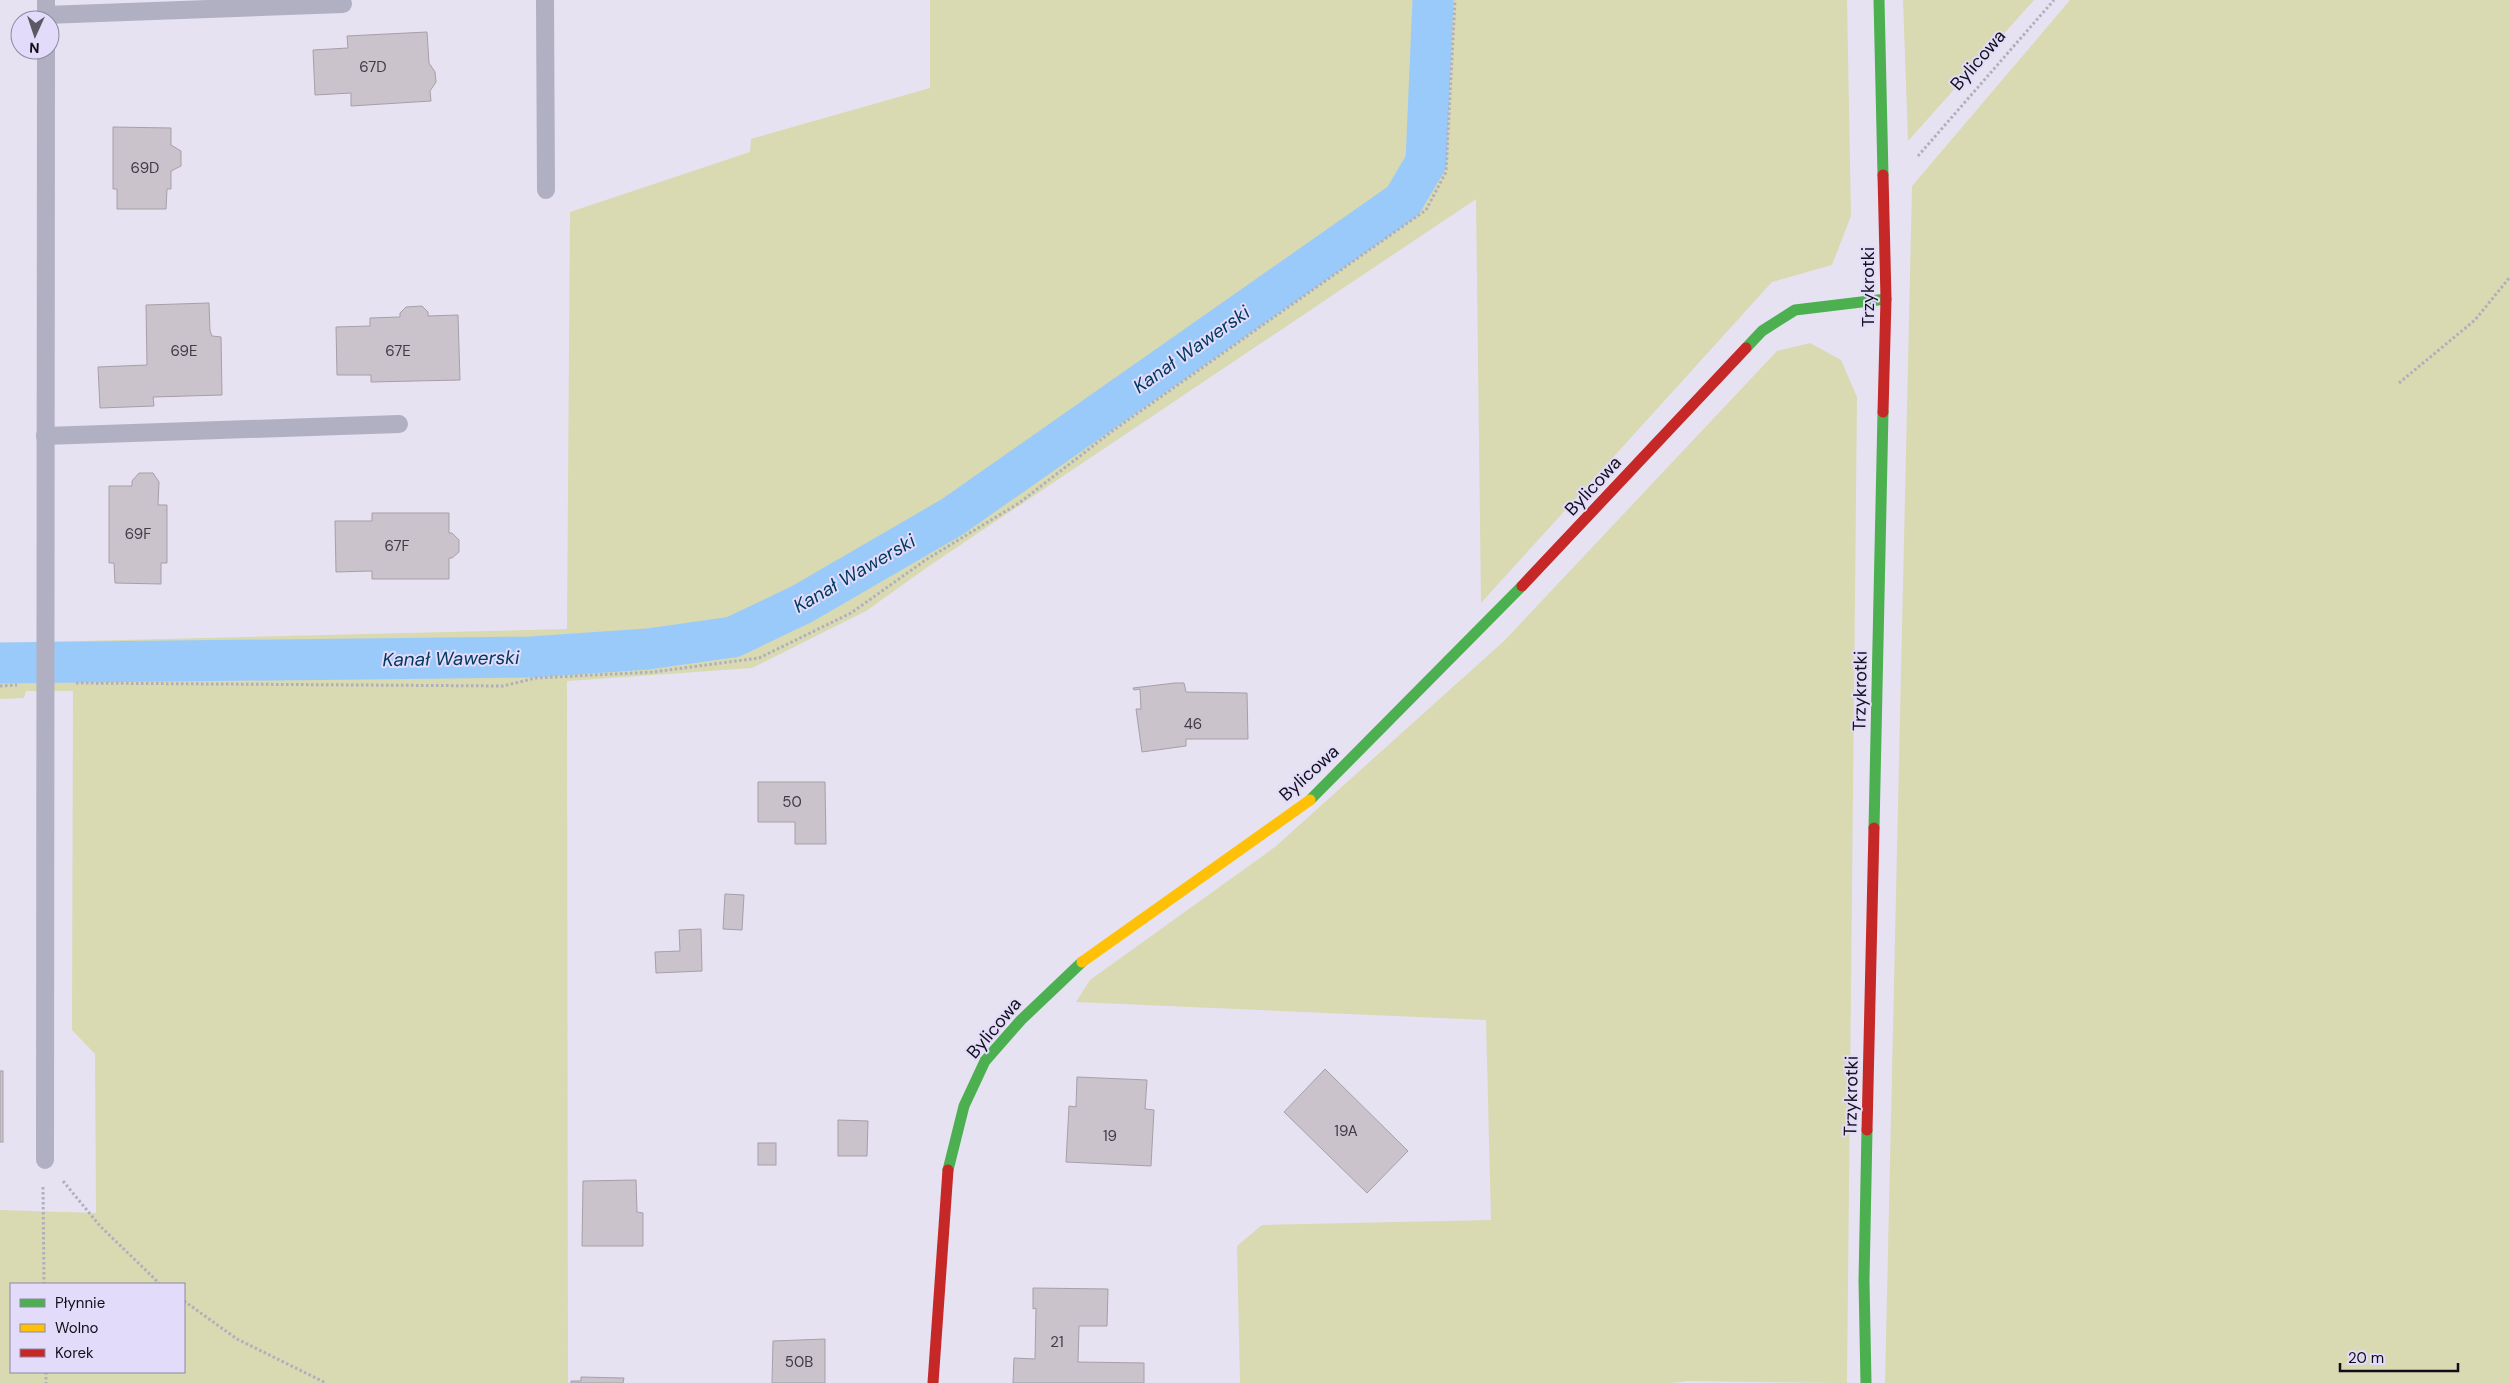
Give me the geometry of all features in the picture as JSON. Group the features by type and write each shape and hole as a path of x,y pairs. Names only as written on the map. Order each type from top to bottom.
{"street":[{"name":"Trzykrotki","path":"1866,1383 1864,1281 1886,299 1879,0"},
{"name":"Bylicowa","path":"933,1383 949,1162 964,1106 985,1061 991,1054 1021,1020 1084,960 1308,802 1500,610 1762,332 1795,310 1886,299"}],"lane":[{"path":"545,0 546,190"},
{"path":"60,12 343,4"},
{"path":"44,1160 46,60"},
{"path":"45,436 399,424"}],"path":[{"path":"0,686 44,683 502,686 536,678 652,672 759,658 851,613 927,559 1019,503 1111,432 1426,210 1446,172 1455,0"},
{"name":"Bylicowa","path":"1928,143 2054,0"},
{"path":"2399,383 2475,320 2510,276"},
{"path":"44,1160 42,1208 44,1283"},
{"path":"44,1160 100,1226 159,1283"},
{"path":"185,1302 237,1339 326,1383"}],"green space":[{"path":"930,0 1847,0 1851,216 1832,265 1772,282 1481,603 1476,199 929,566 866,611 752,668 567,681 568,1383 0,1383 0,1210 96,1213 95,1054 72,1030 73,691 26,691 24,698 0,699 0,643 567,629 570,212 750,152 751,139 930,88"},
{"path":"1903,0 2034,0 1908,141"},
{"path":"2070,0 2510,0 2510,1383 1885,1383 1912,186"},
{"path":"1810,343 1841,360 1857,397 1847,1383 1688,1381 1671,1383 1240,1383 1237,1246 1262,1225 1491,1220 1486,1020 1076,1002 1090,980 1275,847 1504,641 1777,351"}],"building":[{"path":"427,32 429,63 435,72 436,82 430,91 431,101 351,106 351,93 315,95 313,50 348,48 347,36"},
{"path":"113,127 171,128 171,145 181,151 181,166 171,171 171,189 167,189 166,209 117,209 117,189 113,189"},
{"path":"209,303 210,331 212,336 221,337 222,395 153,397 154,406 100,408 98,367 147,365 146,305"},
{"path":"422,306 428,312 428,316 458,315 460,380 371,382 371,375 337,375 336,327 370,326 370,318 400,317 400,313 406,307"},
{"path":"139,473 153,473 159,482 158,505 167,505 167,563 161,563 161,584 115,583 114,563 109,563 109,486 132,486 132,481"},
{"path":"372,513 449,513 449,533 452,533 459,540 459,552 452,558 449,558 449,579 372,579 372,571 336,572 335,521 372,521"},
{"path":"1184,683 1186,692 1247,693 1248,739 1186,739 1186,746 1142,752 1136,709 1141,709 1140,689 1134,690 1133,688"},
{"path":"758,782 825,782 826,844 795,844 795,822 758,822"},
{"path":"725,894 744,895 742,930 723,929"},
{"path":"701,929 702,971 656,973 655,952 680,951 679,930"},
{"path":"1325,1069 1408,1151 1367,1193 1284,1112"},
{"path":"0,1071 3,1071 3,1142 0,1142"},
{"path":"1077,1077 1147,1080 1145,1109 1154,1110 1151,1166 1066,1162 1069,1106 1076,1107"},
{"path":"838,1120 868,1121 867,1156 838,1156"},
{"path":"758,1143 776,1143 776,1165 758,1165"},
{"path":"636,1180 637,1212 643,1213 643,1246 582,1246 583,1181"},
{"path":"1033,1288 1108,1289 1107,1326 1079,1326 1078,1362 1144,1363 1144,1383 1013,1383 1014,1358 1035,1359 1036,1308 1033,1309"},
{"path":"825,1339 825,1383 772,1383 773,1341"},
{"path":"581,1377 624,1378 623,1383 571,1383 571,1381 581,1381"}],"waterway":[{"name":"Kanał Wawerski","path":"0,663 531,657 648,649 733,637 802,604 952,517 1403,201 1426,162 1433,0"}],"traffic: fast":[{"path":"1879,0 1883,175"},
{"path":"1746,348 1762,331 1795,310 1886,299"},
{"path":"1874,828 1883,412"},
{"path":"1310,800 1522,586"},
{"path":"948,1170 964,1106 985,1061 1021,1020 1082,962"},
{"path":"1866,1383 1864,1281 1867,1130"}],"traffic: slow":[{"path":"1082,962 1310,800"}],"traffic: jam":[{"path":"1883,175 1886,299 1883,412"},
{"path":"1522,586 1746,348"},
{"path":"1867,1130 1874,828"},
{"path":"933,1383 948,1170"}]}
